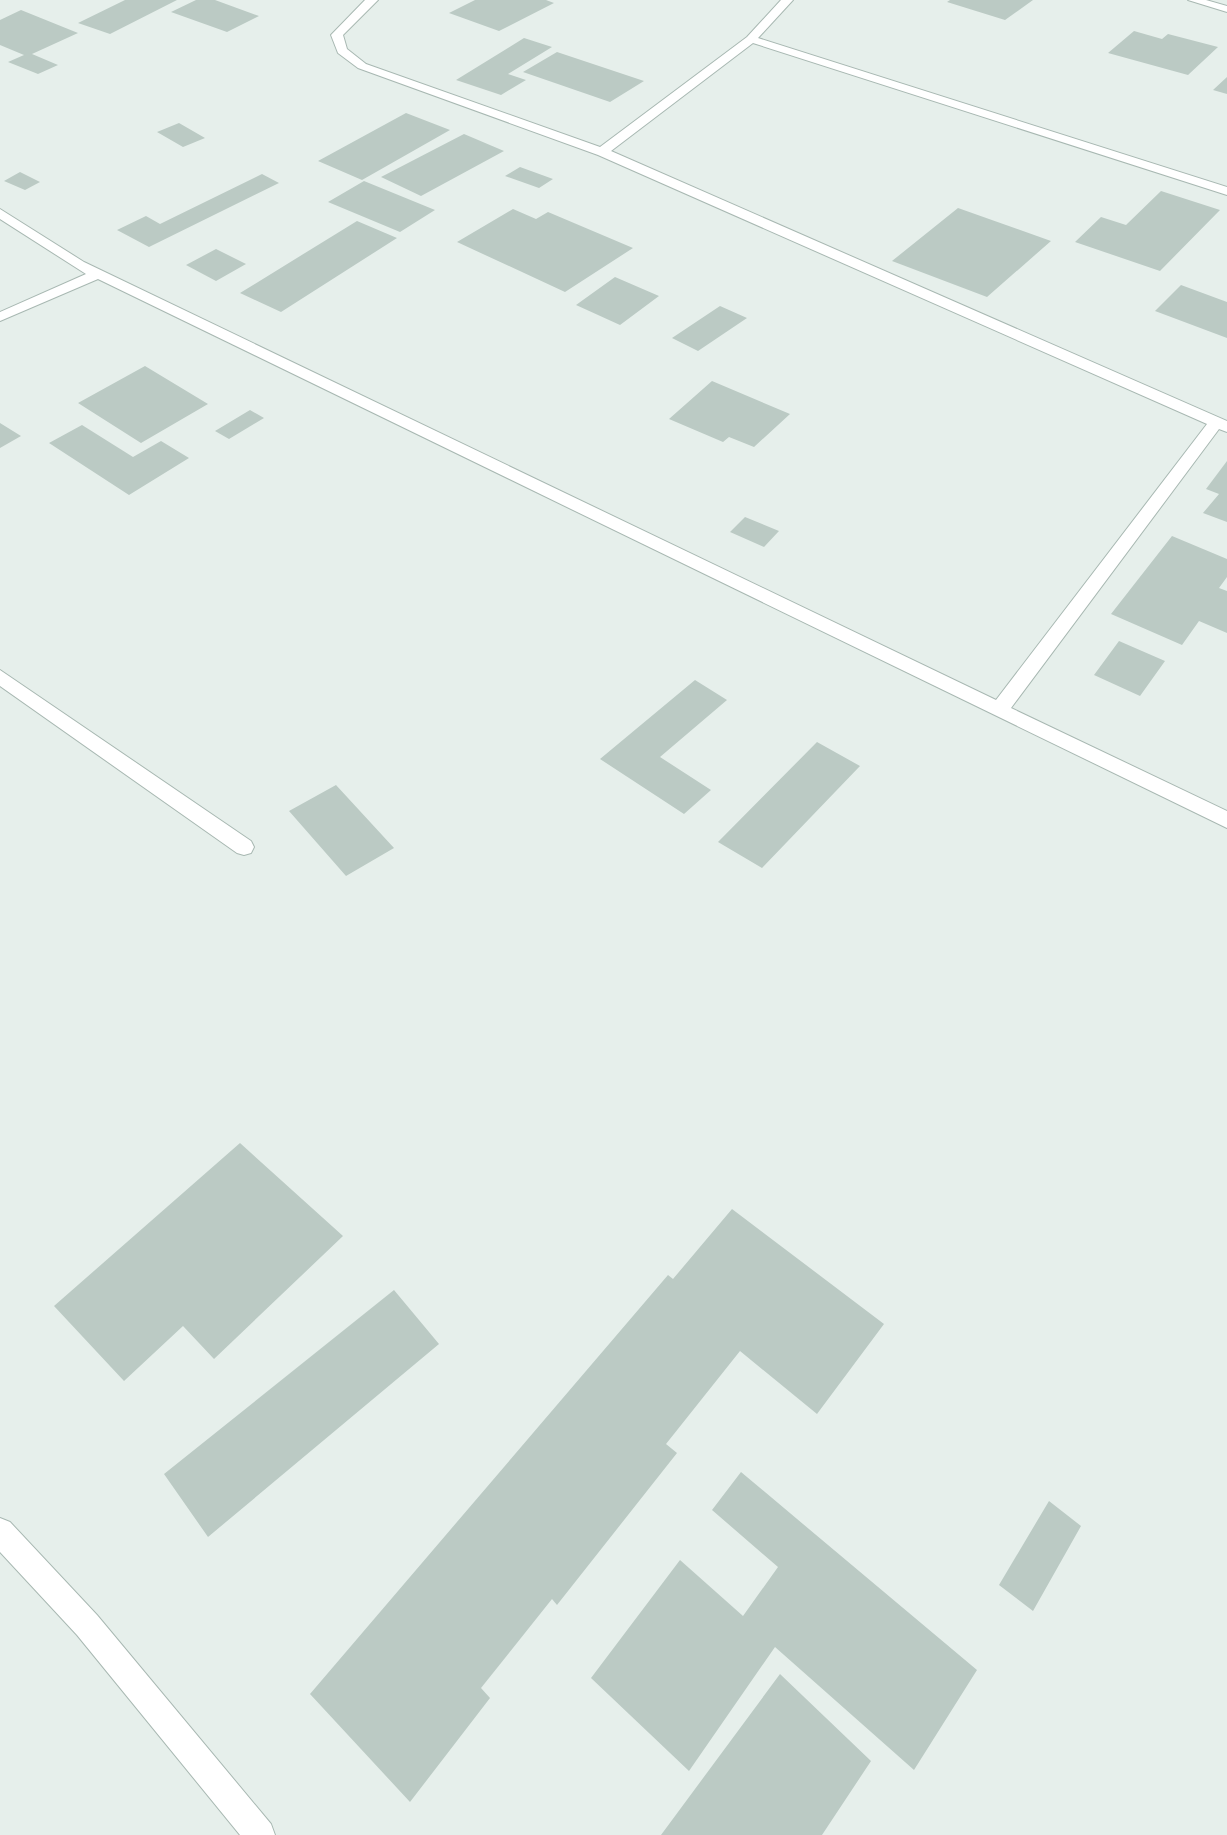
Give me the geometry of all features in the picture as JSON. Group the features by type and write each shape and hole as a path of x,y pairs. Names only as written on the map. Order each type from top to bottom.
{"street":[{"path":"373,0 361,8 337,35 342,51 362,66 602,152 1222,424 1000,708"},
{"path":"602,152 751,39 787,0"},
{"path":"1194,0 1227,9"},
{"path":"751,39 1227,191"},
{"path":"0,213 79,265 1227,820"},
{"path":"0,317 99,274"},
{"path":"0,677 244,847"},
{"path":"0,1532 88,1625 260,1835"}],"building":[{"path":"125,0 177,0 110,34 78,23"},
{"path":"196,0 215,0 259,16 227,32 171,12"},
{"path":"475,0 546,0 554,3 499,31 449,13"},
{"path":"1033,0 1005,20 947,2"},
{"path":"21,10 78,33 32,54 58,65 38,74 8,62 24,55 0,45 0,20"},
{"path":"1134,31 1162,39 1168,34 1218,47 1188,75 1108,53"},
{"path":"524,38 552,47 508,74 526,80 501,95 456,80"},
{"path":"557,52 644,81 610,102 523,72"},
{"path":"1227,77 1227,94 1213,90"},
{"path":"406,113 450,130 362,180 318,161"},
{"path":"179,123 205,138 183,147 157,132"},
{"path":"464,134 504,151 421,196 381,177"},
{"path":"520,167 553,179 539,188 505,176"},
{"path":"20,172 40,182 25,190 4,181"},
{"path":"262,174 279,183 149,247 117,230 146,216 160,224"},
{"path":"364,181 435,210 400,232 328,202"},
{"path":"1161,191 1220,210 1160,271 1075,242 1101,217 1126,225"},
{"path":"958,208 1051,241 987,297 892,261"},
{"path":"513,209 536,219 548,212 633,248 565,292 457,242"},
{"path":"357,221 397,238 281,312 240,293"},
{"path":"216,249 246,264 216,281 186,265"},
{"path":"615,277 659,296 620,325 576,305"},
{"path":"1181,285 1227,302 1227,338 1155,311"},
{"path":"720,306 747,318 698,351 672,338"},
{"path":"145,366 208,404 141,443 78,403"},
{"path":"712,381 790,414 754,447 729,437 723,442 669,419"},
{"path":"250,410 264,418 229,439 215,431"},
{"path":"0,423 21,436 0,448"},
{"path":"82,425 133,457 161,441 189,458 129,495 49,443"},
{"path":"1227,461 1227,522 1203,513 1219,494 1206,489"},
{"path":"745,517 779,531 764,547 730,532"},
{"path":"1172,536 1227,559 1227,577 1219,588 1227,591 1227,633 1199,621 1182,645 1111,614"},
{"path":"1119,641 1165,661 1140,696 1094,675"},
{"path":"695,680 727,700 660,757 711,790 684,814 600,759"},
{"path":"817,742 860,766 762,868 718,842"},
{"path":"336,785 394,848 346,876 289,811"},
{"path":"240,1143 343,1236 214,1359 183,1326 124,1381 54,1306"},
{"path":"732,1209 884,1324 817,1414 740,1351 666,1444 677,1453 557,1605 552,1599 481,1688 490,1698 410,1802 310,1694 668,1275 673,1279"},
{"path":"394,1290 439,1344 208,1537 164,1474"},
{"path":"741,1472 977,1670 914,1770 775,1647 689,1771 591,1678 680,1560 743,1616 778,1567 712,1510"},
{"path":"1049,1501 1081,1526 1033,1611 999,1585"},
{"path":"780,1674 871,1761 822,1835 661,1835"}]}
